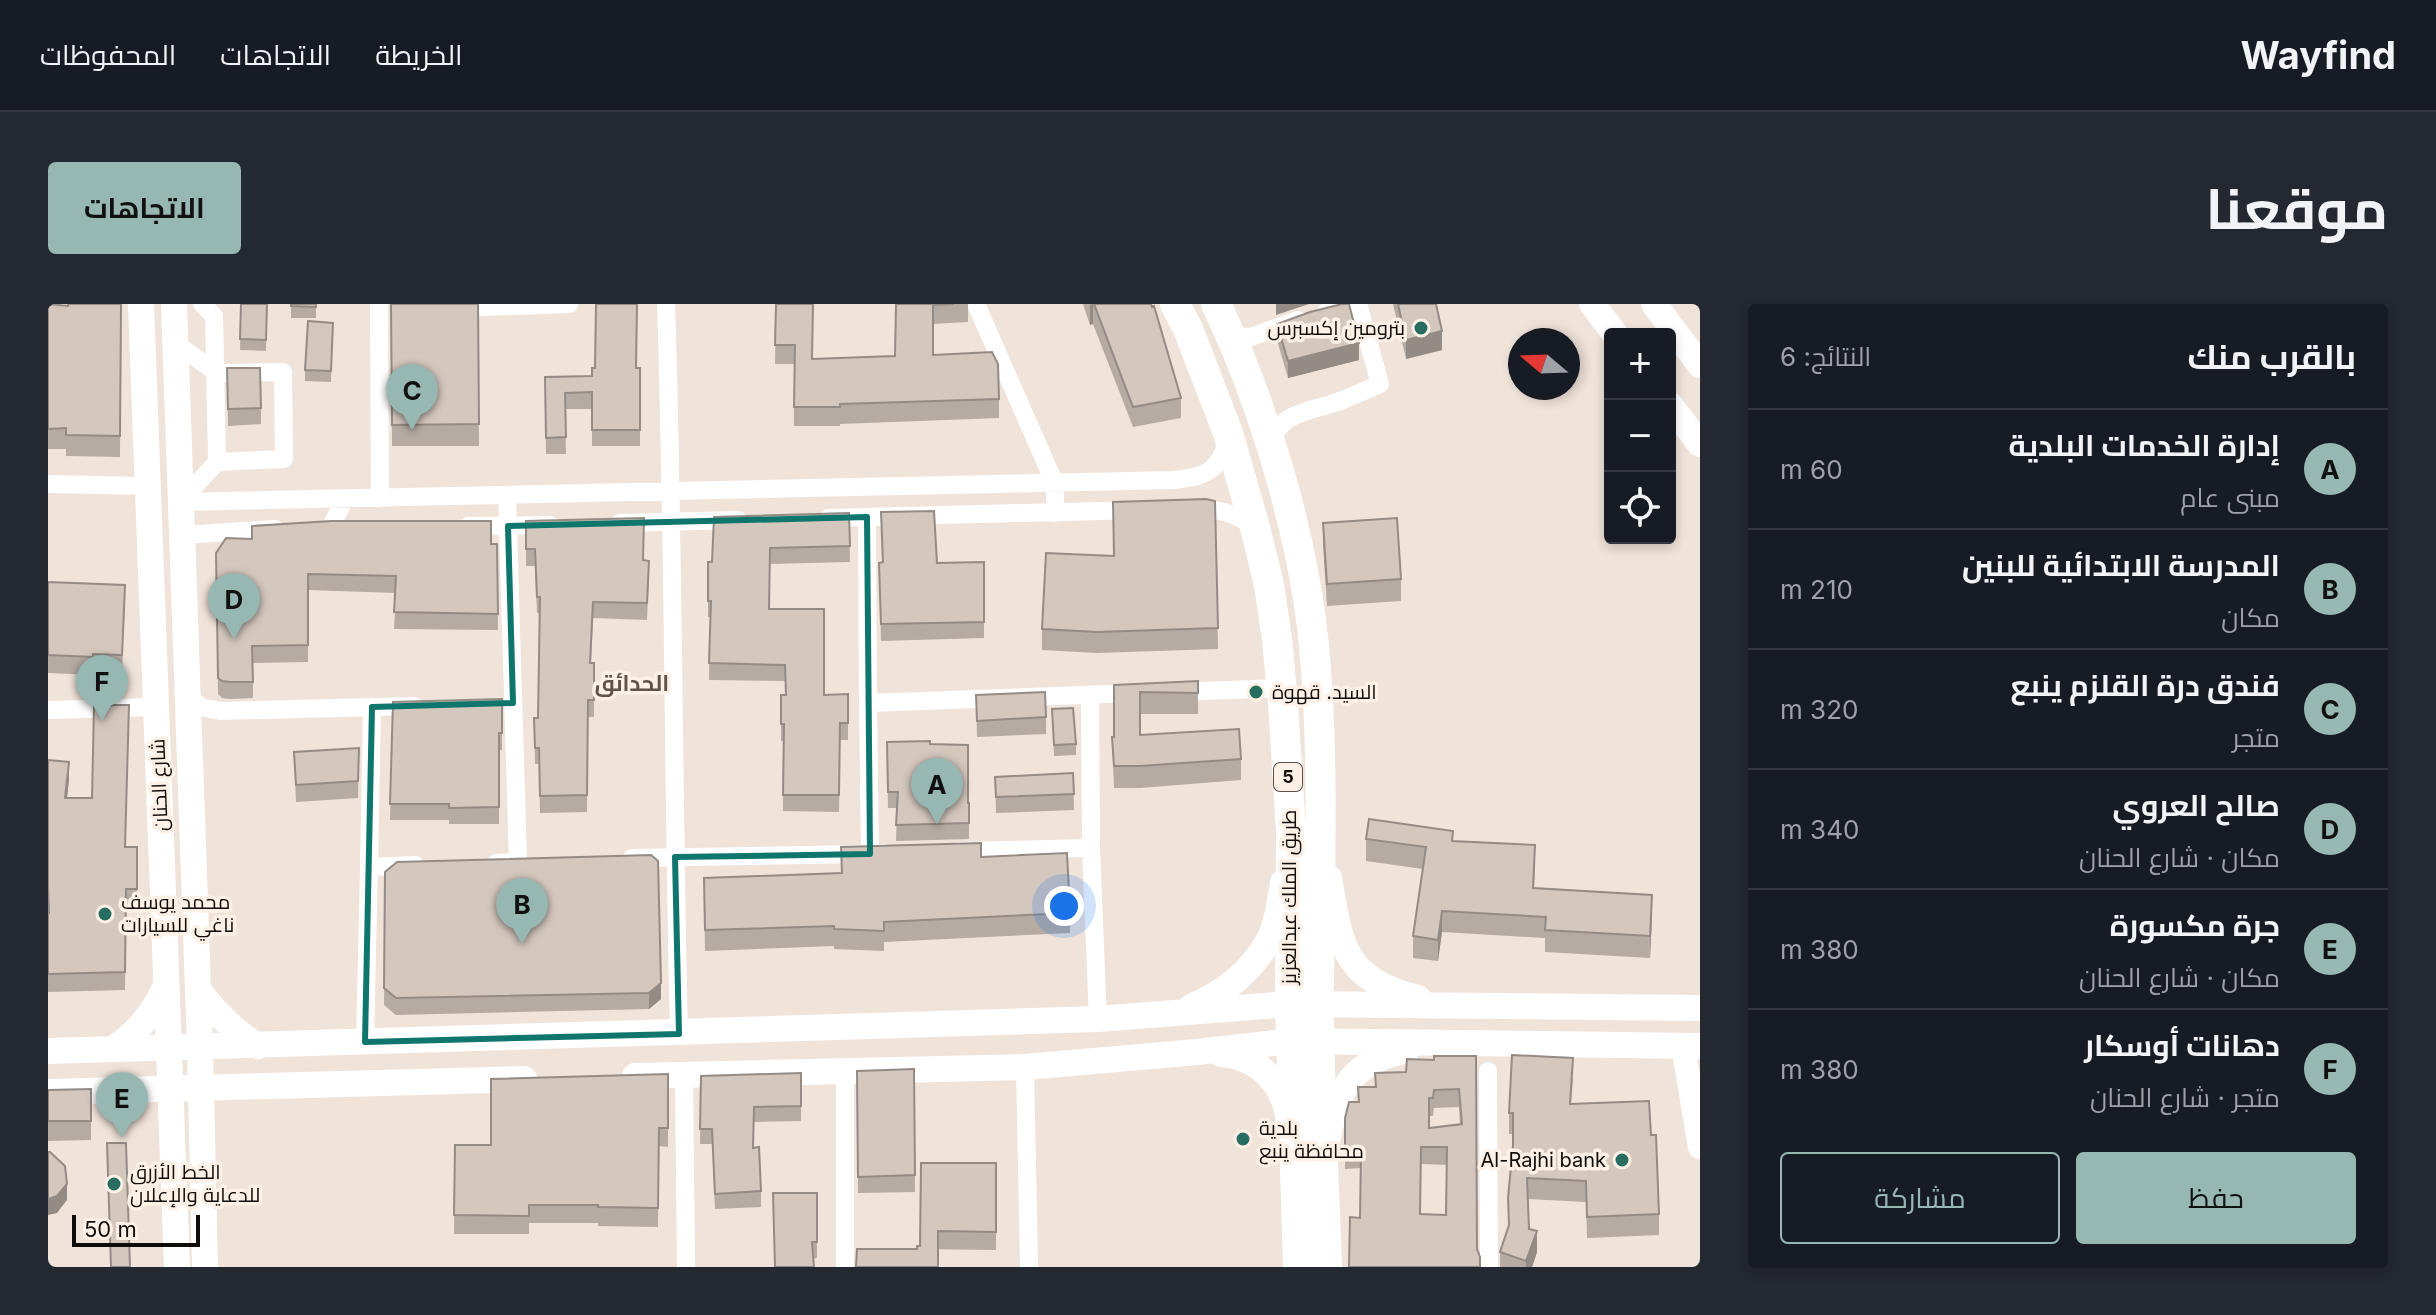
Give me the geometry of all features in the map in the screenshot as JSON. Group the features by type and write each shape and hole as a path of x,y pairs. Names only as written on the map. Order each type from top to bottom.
{"highway":[{"name":"طريق الملك عبدالعزيز","path":"1175,304 1188,329 1228,433 1256,531 1269,585 1282,688 1306,831"},
{"name":"طريق الملك عبدالعزيز","path":"1216,304 1230,333 1272,448 1298,545 1314,643 1320,740 1306,831 1304,1004 1309,1160 1327,1267"},
{"name":"طريق الملك عبدالعزيز","path":"1298,1267 1309,1160"}],"main road":[{"name":"شارع الحنان","path":"141,304 177,1267"},
{"name":"شارع الحنان","path":"174,304 205,1267"},
{"path":"1592,304 1610,328"},
{"path":"1654,304 1700,365"},
{"path":"1676,413 1700,444"},
{"path":"1306,831 1339,932 1354,965 1380,985 1449,1006"},
{"path":"1174,1013 1213,998 1231,985 1269,941 1280,899 1306,831"},
{"path":"113,1049 129,1039 157,1006 166,985"},
{"path":"198,989 220,1016 258,1046"},
{"path":"48,1051 1098,1019 1304,1004 1700,1008"},
{"path":"605,1077 1025,1067 1305,1041 1691,1046"},
{"path":"1309,1160 1342,1089 1356,1074 1386,1054 1448,1042"},
{"path":"1197,1052 1233,1055 1252,1061 1265,1070 1279,1089 1309,1160"},
{"path":"48,1092 542,1078"},
{"path":"202,1131 209,1118 233,1092 244,1085"},
{"path":"116,1089 134,1097 163,1120 172,1133"}],"street":[{"path":"180,502 217,462 214,316 202,304"},
{"path":"441,308 569,304"},
{"path":"666,304 673,522 679,1034"},
{"path":"976,304 1055,484 1055,513"},
{"path":"1230,333 1248,338 1307,317 1358,304 1380,384 1334,404 1292,416 1279,425 1273,434 1272,448"},
{"path":"380,498 384,308"},
{"path":"175,343 217,373 283,372 284,459 217,462"},
{"path":"807,519 1055,513 1171,498 1218,463 1225,450 1228,433"},
{"path":"48,484 148,486"},
{"path":"180,502 1055,484 1171,498 1225,512 1246,521 1256,531"},
{"path":"473,863 526,862 505,703 507,495"},
{"path":"331,526 345,499"},
{"path":"867,517 870,854"},
{"path":"598,524 763,520"},
{"path":"449,526 568,525"},
{"path":"182,535 286,528"},
{"path":"868,703 1282,688"},
{"path":"187,695 201,707 220,711 435,705"},
{"path":"1090,695 1091,848 1098,1019"},
{"path":"48,710 156,707"},
{"path":"365,1042 372,707"},
{"path":"933,852 1091,848"},
{"path":"612,859 901,853"},
{"path":"369,867 429,865"},
{"path":"1691,1046 1700,1147"},
{"path":"1025,1067 1029,1267"},
{"path":"845,1071 845,1267"},
{"path":"1488,1071 1489,1267"},
{"path":"684,1075 686,1267"}],"highlighted area":[{"path":"867,517 870,854 675,857 679,1034 365,1042 372,707 513,703 508,526"}],"building":[{"path":"48,304 121,304 120,436 66,435 66,428 48,429"},
{"path":"241,304 267,304 266,340 240,339"},
{"path":"316,304 316,307 291,306"},
{"path":"391,304 478,304 479,424 392,425"},
{"path":"596,304 637,304 636,368 640,368 640,430 592,430 592,392 565,393 566,437 546,438 545,377 592,376 592,368 595,368"},
{"path":"776,304 813,304 812,359 895,356 896,304 954,304 933,305 933,355 992,352 998,364 999,399 794,407 795,345 775,345"},
{"path":"1094,304 1154,306 1181,398 1133,407"},
{"path":"1349,304 1359,343 1288,361 1277,324"},
{"path":"1398,304 1436,304 1442,331 1406,340"},
{"path":"308,321 333,323 331,371 305,370"},
{"path":"227,368 260,368 261,408 228,409"},
{"path":"1215,501 1218,628 1097,632 1042,629 1046,553 1114,556 1113,502"},
{"path":"934,511 937,563 984,562 984,622 881,624 881,512"},
{"path":"849,513 850,546 770,548 769,609 824,609 824,695 848,694 848,723 840,723 839,795 783,795 784,724 781,724 781,695 786,695 785,665 709,663 711,601 708,601 708,562 712,562 714,517"},
{"path":"644,518 643,560 649,561 647,603 593,602 590,663 594,663 594,700 588,700 587,795 540,796 539,748 535,748 534,718 538,718 540,597 537,597 535,549 526,549 526,521"},
{"path":"1397,518 1401,579 1327,584 1323,523"},
{"path":"331,521 491,521 491,544 497,544 498,614 394,612 396,576 308,574 308,645 252,646 253,682 222,681 218,678 216,553 226,538 252,539 252,526"},
{"path":"48,582 125,585 122,655 48,655"},
{"path":"1198,681 1198,693 1140,692 1140,735 1239,729 1241,759 1114,766 1114,685"},
{"path":"1045,692 1046,717 977,721 976,695"},
{"path":"502,699 499,807 390,804 393,702"},
{"path":"94,705 129,705 125,847 137,847 137,889 126,889 125,972 48,974 48,760 69,762 65,798 92,798"},
{"path":"1073,708 1076,744 1054,745 1052,709"},
{"path":"930,741 930,744 968,745 969,823 896,825 898,792 888,792 887,742"},
{"path":"359,748 358,781 296,785 294,752"},
{"path":"1073,773 1074,794 996,797 995,777"},
{"path":"1369,819 1453,831 1452,841 1535,845 1533,888 1652,895 1650,936 1545,930 1546,917 1442,911 1438,940 1413,936 1426,847 1366,839"},
{"path":"981,843 981,857 1067,853 1070,913 884,922 884,931 834,929 834,926 705,930 704,878 842,873 841,847"},
{"path":"651,855 658,861 661,983 649,993 396,998 384,988 385,872 397,862"},
{"path":"1512,1055 1573,1058 1570,1104 1649,1101 1651,1135 1656,1135 1659,1214 1587,1217 1586,1181 1527,1178 1529,1229 1537,1231 1526,1261 1500,1252 1509,1225 1513,1145 1513,1113 1509,1113"},
{"path":"1434,1056 1476,1056 1477,1249 1480,1267 1349,1267 1350,1217 1360,1218 1361,1151 1345,1151 1345,1118 1349,1102 1359,1102 1358,1087 1376,1087 1375,1073 1406,1072 1407,1059 1434,1060","holes":["1459,1089 1462,1124 1429,1128 1429,1098 1433,1098 1434,1090","1421,1147 1447,1147 1446,1215 1420,1214"]},
{"path":"914,1069 915,1175 858,1177 857,1071"},
{"path":"801,1073 801,1106 754,1107 753,1148 759,1147 761,1191 715,1194 712,1129 700,1129 701,1076"},
{"path":"668,1074 668,1128 659,1128 658,1208 529,1205 529,1216 454,1215 455,1145 491,1145 491,1079"},
{"path":"91,1089 91,1121 48,1121 48,1090"},
{"path":"107,1143 126,1143 130,1267 111,1267"},
{"path":"48,1152 65,1166 67,1184 57,1196 48,1199"},
{"path":"921,1163 996,1163 996,1232 938,1231 938,1267 856,1267 857,1249 917,1249 920,1246"},
{"path":"773,1193 817,1193 817,1242 812,1242 814,1267 775,1267"}],"place":[{"name":"بترومين إكسبرس","path":"1421,328"},
{"name":"فندق درة القلزم ينبع","path":"412,430"},
{"name":"صالح العروي","path":"234,639"},
{"name":"السيد. قهوة","path":"1256,692"},
{"name":"دهانات أوسكار","path":"102,721"},
{"name":"إدارة الخدمات البلدية","path":"937,824"},
{"name":"محمد يوسف ناغي للسيارات","path":"105,914"},
{"name":"المدرسة الابتدائية للبنين","path":"522,944"},
{"name":"جرة مكسورة","path":"122,1138"},
{"name":"بلدية محافظة ينبع","path":"1243,1139"},
{"name":"Al-Rajhi bank","path":"1622,1160"},
{"name":"الخط الأزرق للدعاية والإعلان","path":"114,1184"}],"district":[{"name":"الحدائق","path":"632,683"}]}
